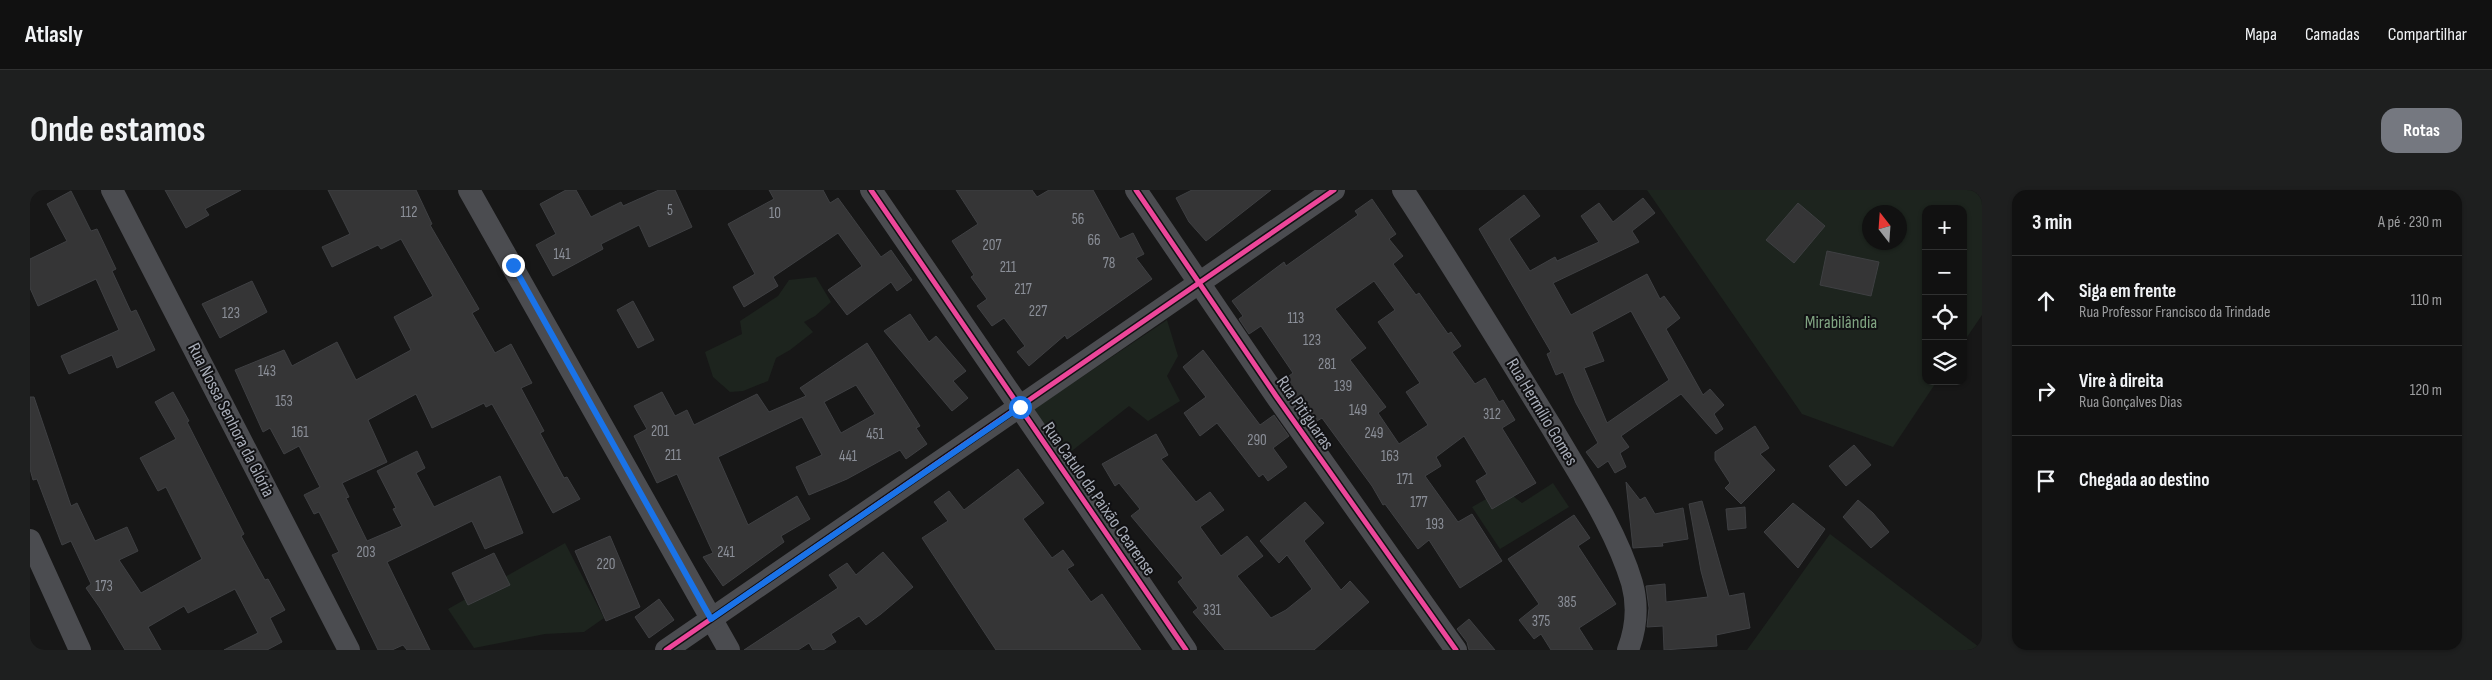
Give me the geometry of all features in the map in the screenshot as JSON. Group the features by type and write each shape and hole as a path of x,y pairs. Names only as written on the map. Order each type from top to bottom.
{"street":[{"name":"Rua Nossa Senhora da Glória","path":"112,190 349,650"},
{"path":"469,190 729,650"},
{"name":"Rua Catulo da Paixão Cearense","path":"871,190 1186,650"},
{"name":"Rua Pitiguaras","path":"1136,190 1276,396 1456,650"},
{"path":"666,650 1334,190"},
{"name":"Rua Hermílio Gomes","path":"1403,190 1485,317 1590,491 1619,550 1632,583 1636,607 1633,638 1628,650"},
{"path":"30,540 80,650"}],"green space":[{"name":"Mirabilândia","path":"1647,190 1982,190 1982,315 1967,337 1967,205 1922,205 1922,385 1934,385 1893,447 1802,414"},
{"path":"816,277 831,302 815,316 804,322 813,332 790,350 776,358 768,381 743,391 730,392 713,377 705,352 742,334 740,321 778,296 789,280"},
{"path":"1167,320 1178,356 1167,376 1180,401 1148,421 1129,406 1064,457 1034,409"},
{"path":"1553,483 1569,507 1500,549 1472,507 1504,489 1522,503"},
{"path":"1830,534 1979,647 1977,650 1747,650"},
{"path":"565,543 604,618 584,632 545,634 474,648 448,609"}],"building":[{"path":"165,190 241,190 205,209 209,215 186,228"},
{"path":"328,190 416,190 432,224 430,225 479,309 472,313 495,353 511,344 532,383 521,388 544,431 540,433 564,478 567,477 580,499 553,513 492,404 486,407 484,403 432,428 416,394 368,420 387,462 342,483 349,497 346,498 367,541 402,526 393,509 396,508 377,471 417,451 425,468 416,473 434,507 500,476 523,533 485,549 472,521 387,562 430,650 407,650 403,645 392,650 378,650 332,555 339,552 319,512 314,514 304,495 320,487 299,446 284,454 270,428 263,432 235,370 284,350 292,366 337,342 356,380 411,350 394,317 433,296 401,239 381,249 378,245 332,267 322,247 350,234"},
{"path":"566,190 576,190 591,217 621,202 623,206 659,190 675,190 692,227 649,247 639,225 601,244 603,249 553,276 536,245 556,234 540,204"},
{"path":"769,190 823,190 830,203 838,198 881,257 891,250 912,280 897,291 891,282 847,315 828,290 862,266 838,233 773,277 778,286 744,307 733,287 755,274 728,224 774,199"},
{"path":"956,190 1032,190 1037,197 1049,190 1093,190 1120,239 1133,233 1144,254 1136,258 1152,279 1067,339 1065,335 1029,366 1017,352 1025,346 1004,318 992,326 977,306 987,299 971,277 974,275 952,241 978,224"},
{"path":"1192,190 1271,190 1206,241 1189,222 1176,198"},
{"path":"71,191 91,231 97,229 116,269 112,271 131,312 136,310 155,350 117,368 112,355 69,374 61,356 119,330 96,279 38,306 30,288 30,259 67,241 47,204"},
{"path":"1524,195 1540,216 1509,239 1530,271 1555,257 1557,261 1599,242 1581,216 1599,203 1613,222 1643,198 1655,213 1632,231 1639,242 1553,283 1571,315 1647,274 1660,299 1664,296 1680,318 1666,329 1703,395 1710,389 1724,405 1714,414 1723,429 1716,434 1681,394 1621,436 1629,447 1620,453 1626,467 1615,473 1608,461 1598,468 1586,452 1598,443 1576,403 1563,372 1556,375 1547,354 1551,352 1479,229","holes":["1631,311 1669,380 1607,423 1584,368 1604,361 1592,332"]},
{"path":"1372,199 1396,234 1389,239 1403,256 1393,264 1416,295 1419,293 1448,334 1451,332 1461,346 1452,352 1475,384 1485,378 1499,402 1503,400 1515,420 1502,428 1536,483 1492,509 1476,481 1487,474 1464,436 1436,457 1441,466 1425,476 1458,522 1472,514 1502,561 1460,588 1429,540 1418,549 1385,504 1383,505 1372,486 1322,418 1312,424 1282,381 1293,373 1261,326 1249,334 1239,319 1243,316 1232,301 1284,262 1286,266 1358,215 1355,211","holes":["1374,281 1395,310 1378,322 1420,383 1406,392 1428,425 1399,444 1378,413 1386,407 1350,360 1366,348 1335,309"]},
{"path":"1798,203 1825,226 1794,263 1766,240"},
{"path":"1827,251 1879,262 1871,296 1820,285"},
{"path":"252,281 267,312 220,338 202,304"},
{"path":"633,301 654,340 638,348 617,310"},
{"path":"910,314 929,342 936,336 966,371 953,381 968,398 952,411 884,331"},
{"path":"867,343 920,426 916,428 927,444 906,459 900,450 847,479 809,495 796,467 822,455 802,417 718,457 748,525 797,496 810,519 781,536 784,542 723,586 703,557 713,553 677,474 657,483 634,436 647,429 634,406 662,392 675,416 687,410 694,425 757,394 769,412 806,396 800,388","holes":["856,385 875,414 841,433 824,402"]},
{"path":"1203,350 1260,425 1274,415 1289,436 1273,448 1287,467 1268,481 1263,474 1259,477 1217,423 1200,436 1184,413 1206,397 1183,367"},
{"path":"173,392 244,534 241,536 265,580 268,579 285,610 270,618 282,642 267,650 224,650 258,633 235,589 188,613 184,606 148,627 161,650 125,650 86,588 91,584 71,541 62,545 37,479 33,480 30,469 30,397 34,397 71,506 77,503 95,541 127,527 138,551 119,560 141,593 202,559 166,487 158,491 140,458 176,439 155,402"},
{"path":"1755,426 1769,448 1760,454 1775,470 1741,504 1725,488 1730,483 1715,460 1715,452"},
{"path":"1156,434 1168,455 1161,459 1196,502 1210,492 1224,510 1200,527 1221,556 1247,536 1263,556 1237,576 1271,618 1286,610 1312,589 1287,555 1279,563 1260,541 1305,502 1324,523 1304,541 1341,590 1350,581 1369,602 1314,650 1225,650 1193,612 1198,608 1178,582 1183,578 1131,516 1140,509 1119,483 1115,486 1102,464"},
{"path":"1854,445 1871,465 1846,486 1829,466"},
{"path":"1018,469 1044,503 1023,519 1052,558 1063,550 1074,565 1067,569 1091,602 1102,594 1141,650 996,650 922,538 948,521 934,502 949,491 964,510"},
{"path":"1626,482 1640,500 1645,497 1655,514 1683,508 1688,539 1662,543 1663,546 1633,548"},
{"path":"1858,500 1873,513 1889,532 1871,548 1843,517"},
{"path":"1702,501 1729,596 1744,593 1750,628 1716,635 1717,646 1664,650 1663,626 1647,627 1649,608 1646,586 1665,584 1666,602 1708,597 1701,571 1689,504"},
{"path":"1793,503 1825,529 1798,568 1764,532"},
{"path":"1745,507 1746,528 1728,530 1726,509"},
{"path":"1574,515 1590,538 1578,546 1616,604 1579,628 1593,650 1551,650 1541,634 1534,639 1519,620 1539,604 1508,559"},
{"path":"610,536 640,607 606,621 575,551"},
{"path":"883,552 913,587 866,625 859,616 831,634 836,642 823,650 813,650 809,643 798,650 744,650 838,588 829,575 847,563 856,575"},
{"path":"494,553 510,585 468,605 452,573"},
{"path":"659,599 674,620 649,638 635,617"},
{"path":"1469,619 1495,650 1469,650 1467,642 1457,629"}],"cycle path":[{"path":"871,190 1186,650"},
{"path":"1136,190 1276,396 1456,650"},
{"path":"666,650 1334,190"}],"route":[{"path":"513,265 711,619 1020,407"}]}
